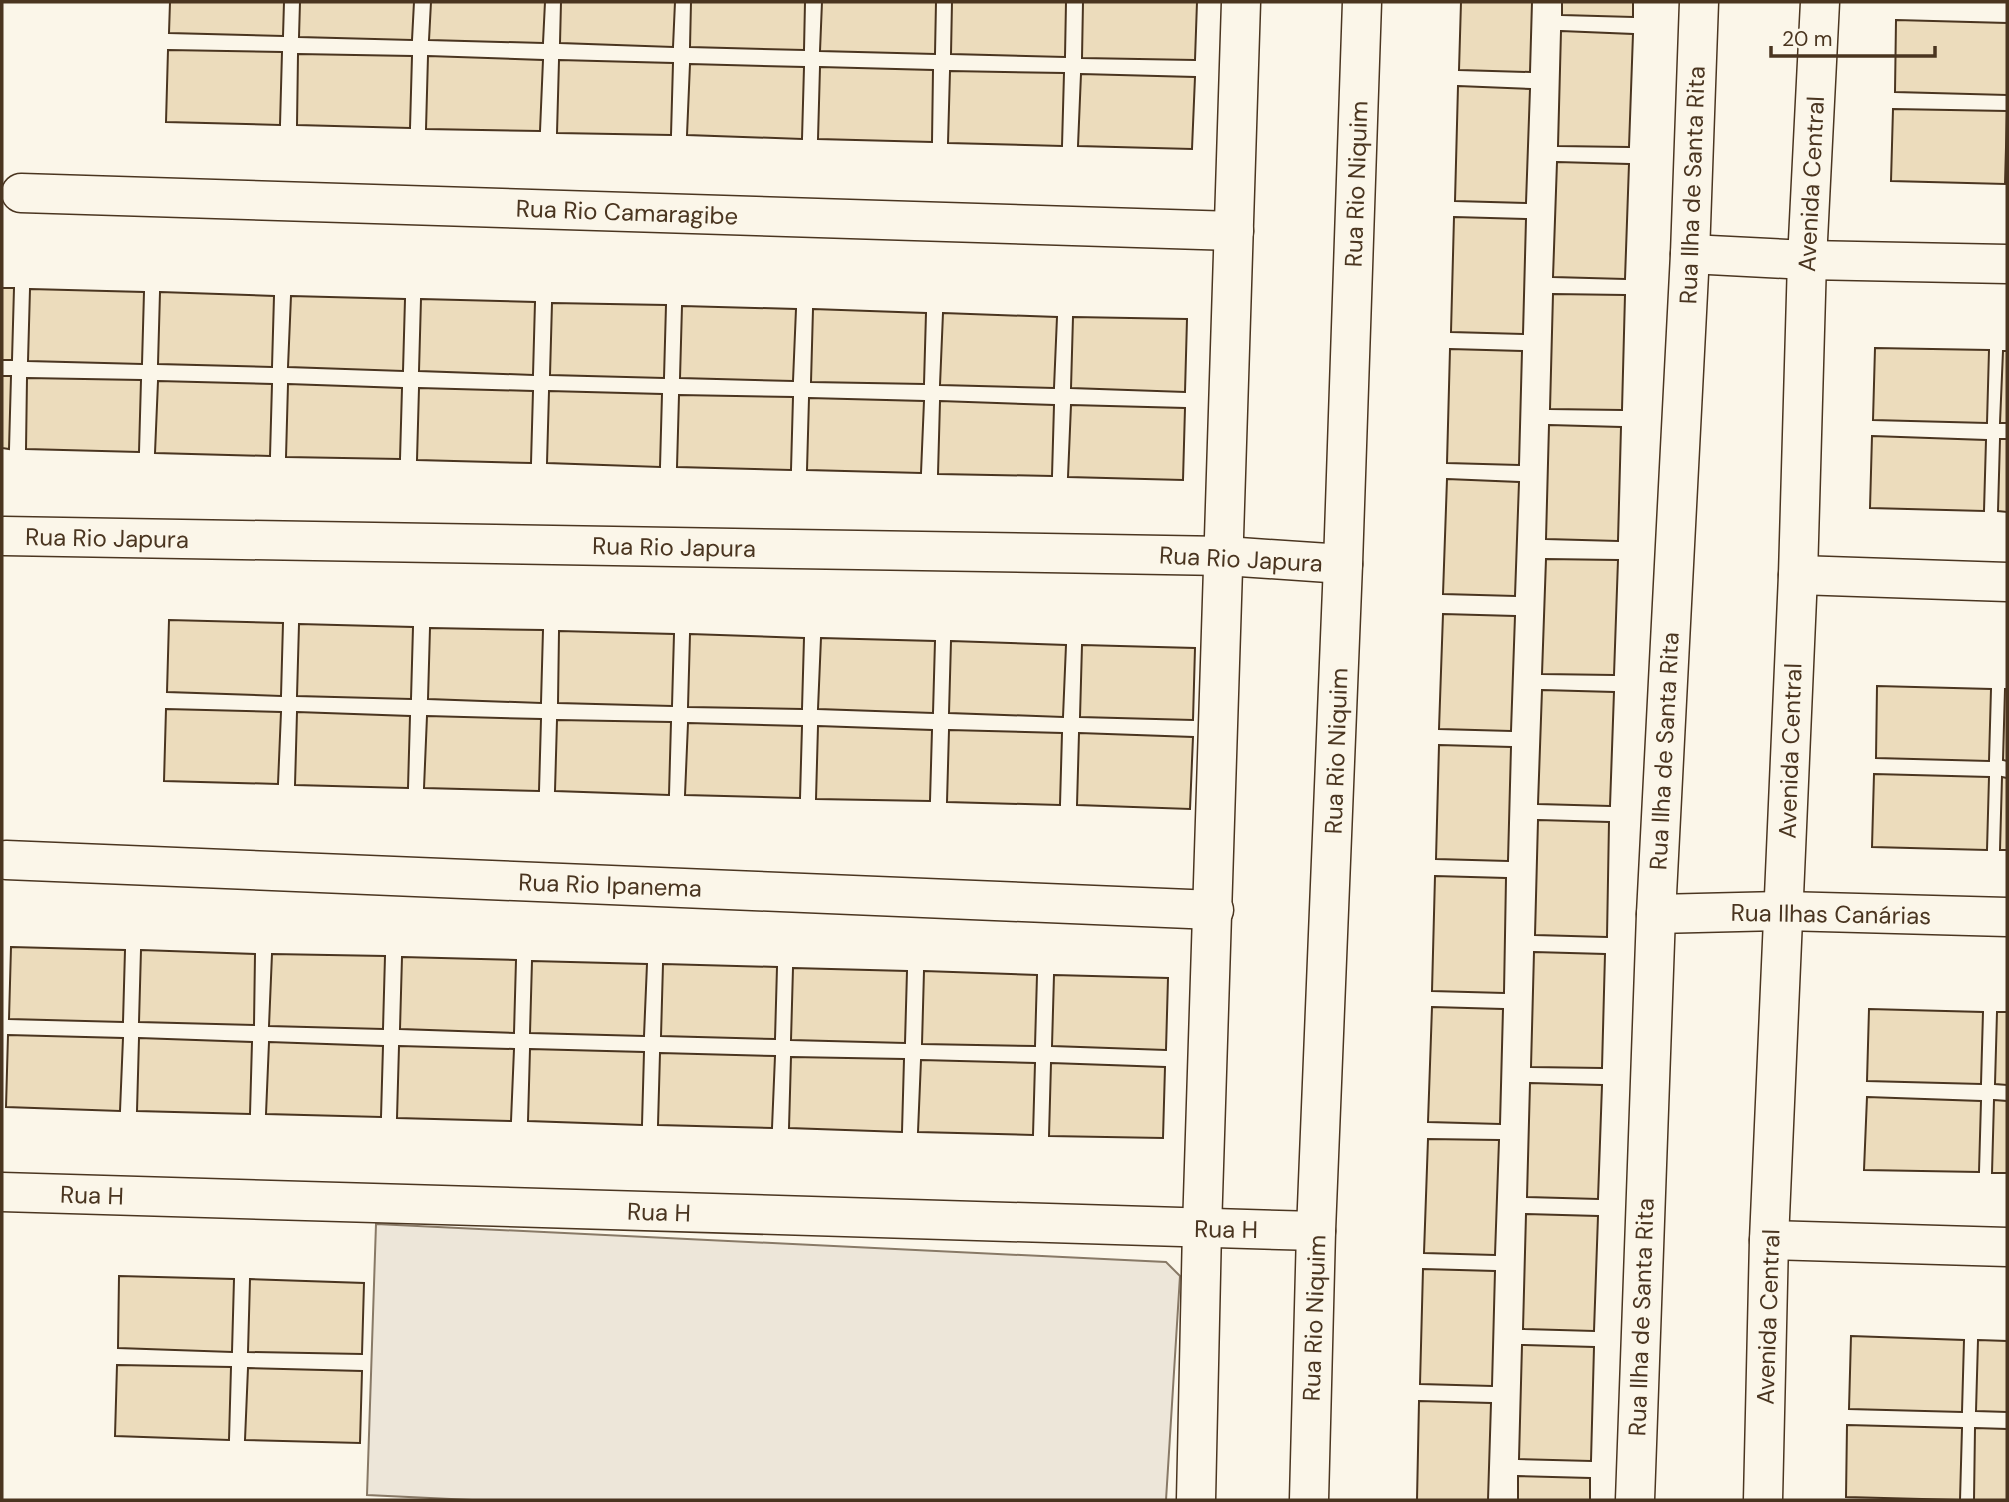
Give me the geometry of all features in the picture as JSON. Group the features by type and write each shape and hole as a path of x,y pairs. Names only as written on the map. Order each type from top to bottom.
{"street":[{"path":"1196,1500 1202,1229 1241,2"},
{"name":"Rua Rio Niquim","path":"1309,1500 1316,1231 1362,2"},
{"name":"Rua llha de Santa Rita","path":"1635,1500 1656,914 1690,254 1699,2"},
{"name":"Avenida Central","path":"1763,1500 1769,1240 1798,575 1807,260 1819,2"},
{"name":"Rua Rio Camaragibe","path":"21,193 1234,231"},
{"path":"1690,254 1807,260 2007,264"},
{"name":"Rua Rio Japura","path":"4,536 1224,556 1343,564"},
{"path":"1798,575 2007,582"},
{"name":"Rua Rio Ipanema","path":"6,860 1214,910"},
{"name":"Rua Ilhas Canárias","path":"1656,914 1784,911 2007,917"},
{"name":"Rua H","path":"2,1192 1316,1231"},
{"path":"1769,1240 2007,1247"}],"shaded area":[{"path":"376,1224 1166,1262 1180,1276 1166,1500 472,1500 367,1495"}],"building":[{"path":"170,2 284,2 283,36 169,33"},
{"path":"300,2 414,2 412,40 299,37"},
{"path":"431,2 545,2 543,43 429,40"},
{"path":"561,2 675,2 673,47 560,43"},
{"path":"691,2 805,2 804,50 690,47"},
{"path":"822,2 936,2 935,54 820,51"},
{"path":"952,2 1066,2 1065,57 951,54"},
{"path":"1083,2 1197,2 1195,60 1082,58"},
{"path":"1461,2 1532,2 1530,72 1459,70"},
{"path":"1562,2 1633,2 1633,17 1562,15"},
{"path":"1896,20 2007,23 2007,95 1895,92"},
{"path":"1561,31 1633,34 1629,147 1558,146"},
{"path":"168,50 282,52 280,125 166,122"},
{"path":"298,54 412,56 410,128 297,125"},
{"path":"428,56 543,60 540,131 426,129"},
{"path":"559,60 673,63 671,135 557,133"},
{"path":"690,64 804,67 802,139 687,135"},
{"path":"820,67 933,70 932,142 818,139"},
{"path":"950,71 1064,73 1062,146 948,143"},
{"path":"1081,74 1195,77 1192,149 1078,146"},
{"path":"1458,86 1530,89 1526,203 1455,201"},
{"path":"1893,109 2007,111 2005,184 1891,181"},
{"path":"1557,162 1629,164 1625,279 1553,277"},
{"path":"1454,217 1526,219 1523,334 1451,332"},
{"path":"2,288 14,288 12,360 2,360"},
{"path":"30,289 144,292 142,364 28,361"},
{"path":"160,292 274,296 272,367 158,364"},
{"path":"1553,294 1625,295 1622,410 1550,409"},
{"path":"291,296 405,299 403,371 288,367"},
{"path":"421,299 535,302 533,375 419,371"},
{"path":"552,303 666,305 664,378 550,375"},
{"path":"682,306 796,309 793,381 680,378"},
{"path":"813,309 926,313 924,384 811,382"},
{"path":"943,313 1057,317 1054,388 940,385"},
{"path":"1073,317 1187,319 1185,392 1071,388"},
{"path":"1875,348 1989,350 1987,423 1873,420"},
{"path":"1450,349 1522,351 1519,465 1447,463"},
{"path":"2003,351 2007,351 2007,423 2000,423"},
{"path":"2,376 11,376 9,449 2,448"},
{"path":"27,378 141,380 139,452 26,449"},
{"path":"158,381 272,384 270,456 155,453"},
{"path":"288,384 402,388 400,459 286,457"},
{"path":"419,388 533,391 531,463 417,460"},
{"path":"549,391 662,394 660,467 547,463"},
{"path":"679,395 793,397 791,470 677,467"},
{"path":"809,398 924,401 921,473 807,470"},
{"path":"940,401 1054,405 1052,476 938,474"},
{"path":"1071,405 1185,408 1183,480 1068,477"},
{"path":"1549,425 1621,427 1618,541 1546,539"},
{"path":"1872,436 1986,440 1984,511 1870,508"},
{"path":"2000,439 2007,439 2007,512 1998,511"},
{"path":"1447,479 1519,482 1515,596 1443,594"},
{"path":"1546,559 1618,560 1614,675 1542,674"},
{"path":"1443,614 1515,616 1511,731 1439,729"},
{"path":"169,620 283,623 281,696 167,692"},
{"path":"299,624 413,627 411,699 297,696"},
{"path":"430,628 543,630 541,703 428,699"},
{"path":"559,631 674,634 672,706 558,703"},
{"path":"690,634 804,638 802,709 688,707"},
{"path":"821,638 935,641 933,713 818,709"},
{"path":"951,641 1066,645 1063,717 949,713"},
{"path":"1082,645 1195,648 1193,720 1080,717"},
{"path":"1877,686 1991,689 1989,761 1876,758"},
{"path":"2007,689 2007,761 2003,760"},
{"path":"1542,690 1614,692 1610,806 1538,804"},
{"path":"166,709 281,712 278,784 164,781"},
{"path":"297,712 410,716 408,788 295,785"},
{"path":"427,716 541,719 539,791 424,788"},
{"path":"557,720 671,722 669,795 555,791"},
{"path":"688,723 802,726 800,798 685,795"},
{"path":"818,726 932,730 930,801 816,799"},
{"path":"949,730 1062,733 1060,805 947,802"},
{"path":"1079,733 1193,737 1190,809 1077,805"},
{"path":"1439,745 1511,747 1508,861 1436,859"},
{"path":"1874,774 1989,777 1987,850 1872,847"},
{"path":"2002,777 2007,778 2007,850 2000,850"},
{"path":"1538,820 1609,822 1607,937 1535,935"},
{"path":"1435,876 1506,878 1504,993 1432,991"},
{"path":"11,947 125,950 123,1022 9,1019"},
{"path":"141,950 255,954 254,1025 139,1022"},
{"path":"1534,952 1605,954 1602,1068 1531,1067"},
{"path":"272,954 385,956 383,1029 269,1026"},
{"path":"402,957 516,960 514,1033 400,1029"},
{"path":"532,961 647,964 644,1036 530,1033"},
{"path":"663,964 777,967 775,1039 661,1036"},
{"path":"793,968 907,971 905,1043 791,1040"},
{"path":"924,971 1037,975 1035,1046 922,1044"},
{"path":"1054,975 1168,978 1166,1050 1052,1046"},
{"path":"1432,1007 1503,1009 1500,1124 1428,1122"},
{"path":"1869,1009 1983,1012 1981,1084 1867,1081"},
{"path":"1997,1012 2007,1012 2007,1085 1995,1084"},
{"path":"8,1035 123,1038 120,1111 6,1107"},
{"path":"139,1038 252,1042 250,1114 137,1111"},
{"path":"269,1042 383,1046 381,1117 266,1114"},
{"path":"399,1046 514,1049 511,1121 397,1118"},
{"path":"530,1049 644,1052 642,1125 528,1121"},
{"path":"660,1053 775,1056 772,1128 658,1125"},
{"path":"791,1057 904,1059 902,1132 789,1128"},
{"path":"921,1060 1035,1063 1033,1135 918,1132"},
{"path":"1051,1063 1165,1067 1163,1138 1049,1136"},
{"path":"1530,1083 1602,1085 1598,1199 1527,1197"},
{"path":"1867,1097 1981,1101 1979,1172 1864,1170"},
{"path":"1994,1100 2007,1101 2007,1173 1992,1173"},
{"path":"1428,1139 1499,1140 1495,1255 1424,1253"},
{"path":"1526,1214 1598,1216 1594,1331 1523,1329"},
{"path":"1423,1269 1495,1271 1492,1386 1420,1384"},
{"path":"119,1276 234,1279 232,1352 118,1348"},
{"path":"250,1279 364,1283 362,1354 248,1352"},
{"path":"1851,1336 1964,1340 1962,1412 1849,1409"},
{"path":"1978,1340 2007,1341 2007,1412 1976,1411"},
{"path":"1522,1345 1594,1347 1591,1461 1519,1459"},
{"path":"117,1365 231,1367 229,1440 115,1436"},
{"path":"248,1368 362,1371 360,1443 245,1440"},
{"path":"1419,1401 1491,1403 1488,1500 1417,1500"},
{"path":"1847,1425 1962,1428 1960,1500 1846,1497"},
{"path":"1975,1428 2007,1429 2007,1500 1974,1500"},
{"path":"1518,1476 1590,1478 1590,1500 1518,1500"}]}
